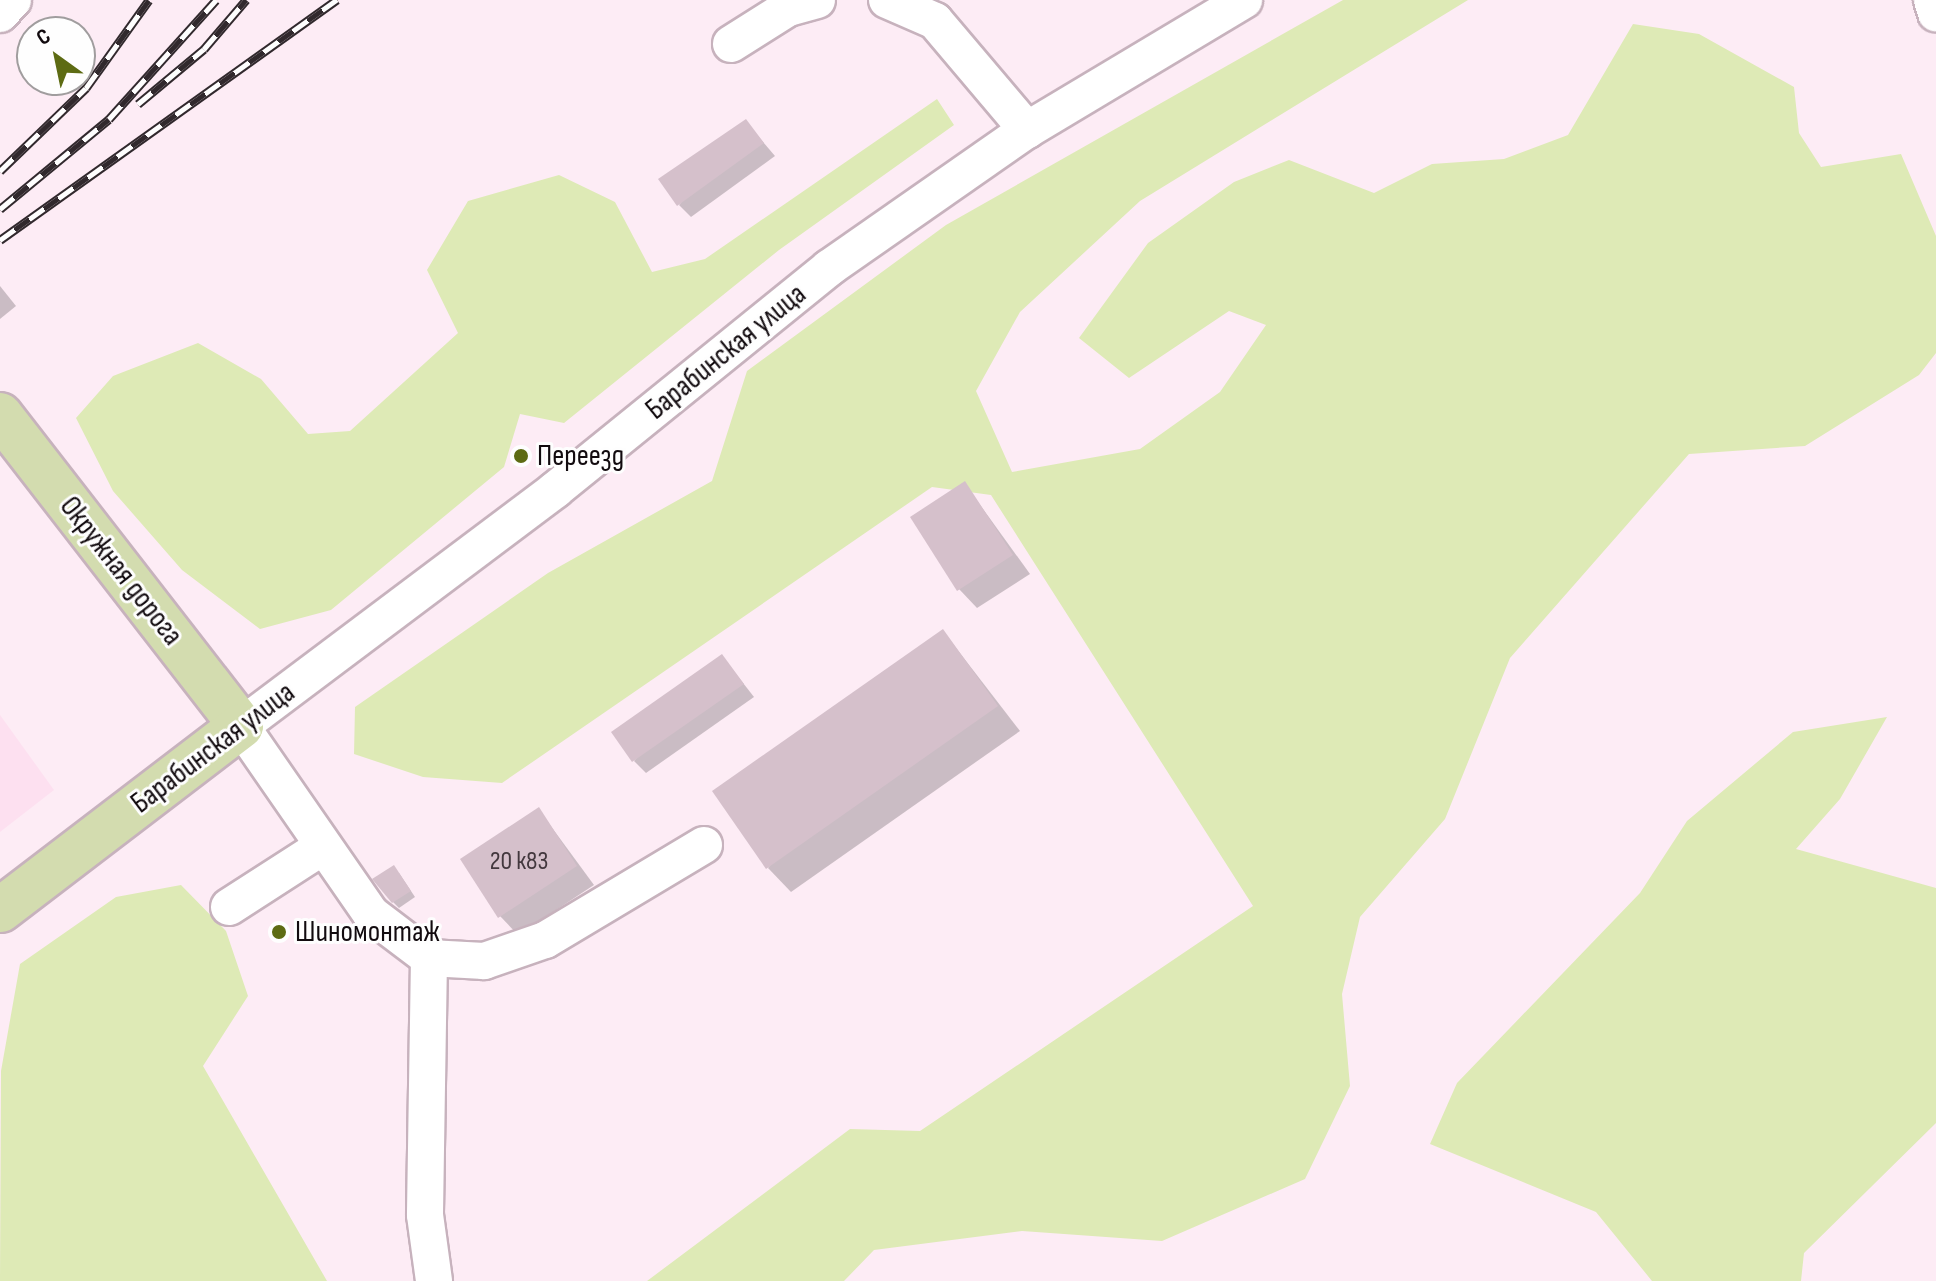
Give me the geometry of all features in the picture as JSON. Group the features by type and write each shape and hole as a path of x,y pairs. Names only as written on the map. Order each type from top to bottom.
{"main road":[{"name":"Окружная дорога","path":"0,415 241,726"},
{"name":"Барабинская улица","path":"0,910 241,726"}],"street":[{"path":"0,14 13,0"},
{"path":"731,44 788,8 817,0"},
{"path":"887,0 935,21 1027,130"},
{"name":"Барабинская улица","path":"241,726 555,490 829,268 1027,130 1244,0"},
{"path":"1932,0 1936,13"},
{"path":"241,726 371,914 429,958 484,961 545,940 704,845"},
{"path":"229,907 322,847"},
{"path":"429,958 425,1215 434,1281"}],"shaded area":[{"path":"0,715 54,790 0,832"}],"green space":[{"path":"1343,0 1468,0 1140,201 1020,312 976,391 1012,472 1140,449 1220,392 1266,325 1229,311 1129,378 1079,338 1148,243 1234,182 1289,160 1374,193 1432,164 1504,159 1568,135 1633,24 1699,34 1794,87 1799,133 1821,167 1901,154 1936,236 1936,353 1919,375 1805,446 1689,454 1510,658 1445,819 1360,917 1342,994 1350,1086 1305,1179 1162,1241 1022,1231 874,1250 844,1281 647,1281 850,1129 920,1131 1253,906 991,495 932,487 502,783 423,777 354,754 355,707 548,573 712,481 747,371 946,225"},
{"path":"937,99 954,125 779,250 564,423 520,414 504,467 331,610 260,629 182,570 113,491 76,418 113,376 198,343 261,379 308,434 350,431 458,333 427,270 468,201 559,175 615,202 652,272 705,259"},
{"path":"1887,717 1840,799 1796,849 1936,888 1936,1123 1804,1253 1801,1281 1652,1281 1596,1212 1430,1144 1457,1083 1640,893 1687,821 1793,732"},
{"path":"181,885 226,931 248,996 203,1066 327,1281 0,1281 1,1071 20,964 116,897"}],"building":[{"path":"746,119 764,143 677,206 658,179"},
{"path":"965,481 1013,555 957,591 910,517"},
{"path":"943,629 998,706 766,869 712,791"},
{"path":"722,654 744,684 632,762 611,732"},
{"path":"539,807 577,866 498,918 460,859"},
{"path":"394,865 411,891 392,903 372,879"}],"railway":[{"path":"0,171 86,88 149,0"},
{"path":"0,209 109,119 216,0"},
{"path":"138,104 204,49 246,0"},
{"path":"0,240 337,0"}],"place":[{"name":"Переезд","path":"521,456"},
{"name":"Шиномонтаж","path":"279,932"}]}
